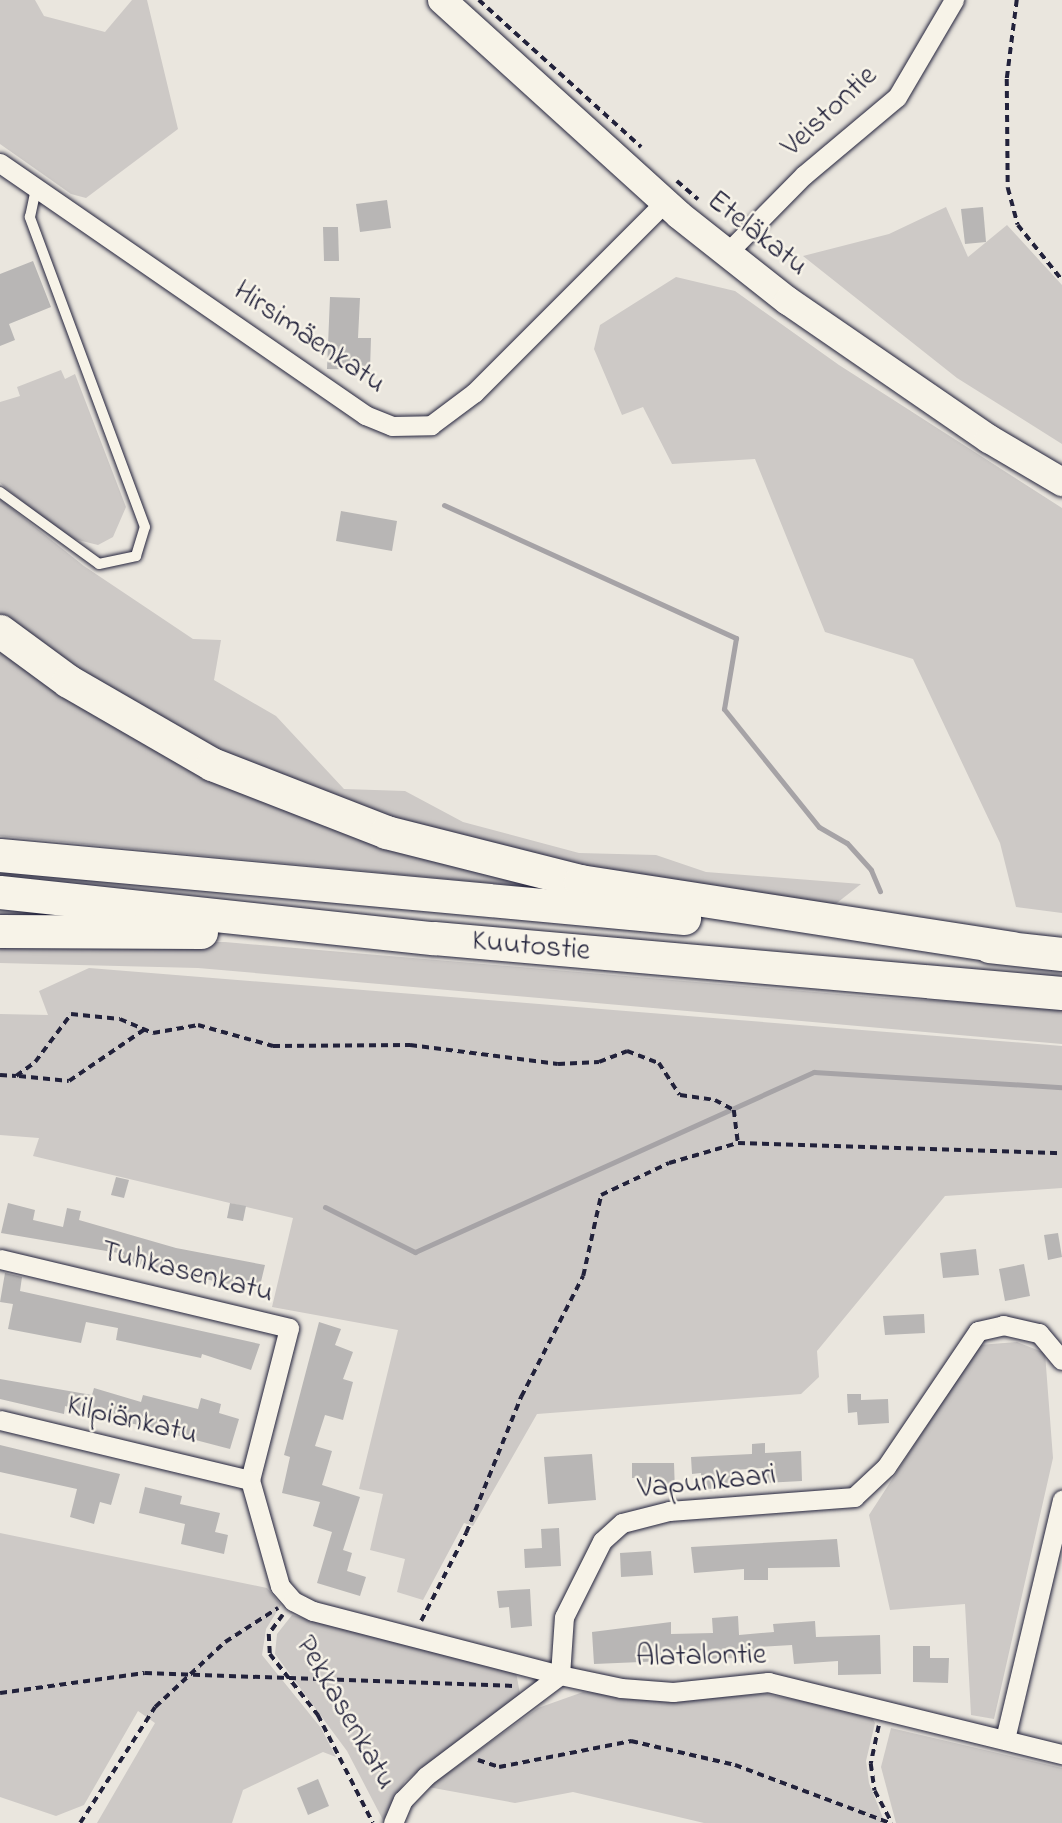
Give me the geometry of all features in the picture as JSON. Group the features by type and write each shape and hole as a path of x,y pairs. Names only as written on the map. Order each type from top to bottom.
{"highway":[{"path":"0,631 68,681 212,764 386,832 580,881 1011,948"},
{"name":"Kuutostie","path":"0,855 1062,954"},
{"name":"Kuutostie","path":"0,892 434,938 1062,993"},
{"path":"0,931 434,938"}],"main road":[{"name":"Eteläkatu","path":"442,0 664,203 727,253 882,368 1062,482"}],"street":[{"name":"Veistontie","path":"727,253 804,175 897,97 931,30 954,0"},
{"name":"Hirsimäenkatu","path":"0,163 365,415 392,426 431,425 474,393 664,203"},
{"name":"Tuhkasenkatu","path":"0,1259 289,1328 250,1480"},
{"name":"Vapunkaari","path":"552,1681 565,1616 602,1541 622,1523 669,1511 854,1497 886,1467 978,1331 1003,1325 1039,1333 1062,1360"},
{"name":"Kilpiänkatu","path":"0,1420 250,1480"},
{"name":"Pekkasenkatu","path":"250,1480 280,1586 293,1601"},
{"path":"1004,1739 1062,1500"},
{"path":"293,1601 414,1636 552,1681"},
{"path":"393,1823 403,1800 456,1753 552,1681"},
{"name":"Alatalontie","path":"552,1681 673,1692 768,1682 883,1707 1062,1754"}],"lane":[{"path":"0,492 99,564 136,556 145,527 30,217 36,188"}],"path":[{"path":"479,0 652,157"},
{"path":"1017,0 1007,79 1008,188 1018,225 1062,280"},
{"path":"670,174 706,206"},
{"path":"16,1076 35,1062 71,1014 120,1018 145,1029 198,1026 272,1046 410,1045 558,1064 599,1062 627,1051 659,1063 680,1095 715,1100 734,1110 738,1143"},
{"path":"0,1075 69,1081 145,1029"},
{"path":"414,1636 466,1533 521,1397 583,1276 601,1195 669,1163 738,1143 1062,1153"},
{"path":"80,1823 134,1732 193,1673 258,1616 293,1601"},
{"name":"Pekkasenkatu","path":"293,1601 269,1634 270,1654 283,1675 318,1715 373,1823"},
{"path":"0,1693 145,1673 552,1681"},
{"path":"883,1707 872,1764 875,1791 891,1823"},
{"path":"456,1753 499,1767 631,1741 734,1765 891,1823"}],"shaded area":[{"path":"0,0 35,0 44,16 105,32 132,0 147,0 178,129 86,198 71,194 0,144"},
{"path":"946,207 968,257 1007,225 1062,285 1062,444 957,378 803,256 889,234"},
{"path":"676,277 735,291 839,365 1062,508 1062,913 1016,907 1000,843 913,659 825,632 755,459 672,464 643,407 622,415 594,349 600,325"},
{"path":"61,370 65,379 75,374 126,507 113,537 98,545 66,537 0,483 0,402 20,396 17,387"},
{"path":"0,499 84,566 193,639 221,640 214,680 276,716 344,789 405,791 463,822 579,853 656,855 706,872 861,884 833,906 585,871 363,812 190,737 87,679 0,615"},
{"path":"0,645 75,699 594,893 0,836"},
{"path":"225,942 885,998 1062,1007 1062,1044 198,968 0,963 0,943"},
{"path":"89,968 1062,1046 1062,1188 945,1196 817,1351 819,1377 801,1394 537,1414 473,1526 464,1523 423,1600 397,1592 405,1559 370,1550 383,1494 359,1489 398,1330 272,1307 293,1218 33,1156 39,1138 0,1135 0,1014 48,1015 39,991"},
{"path":"1017,1342 1045,1353 1053,1458 994,1719 971,1715 965,1604 890,1610 869,1515 979,1345"},
{"path":"0,1533 267,1588 281,1605 266,1629 262,1655 321,1728 336,1757 323,1752 243,1790 232,1823 97,1823 155,1723 138,1711 84,1805 56,1816 0,1797"},
{"path":"292,1615 516,1672 520,1694 405,1781 384,1822 347,1751 275,1654 277,1634"},
{"path":"583,1692 697,1699 765,1694 870,1714 875,1723 866,1761 869,1783 885,1823 704,1823 573,1792 515,1803 428,1787 538,1708"},
{"path":"891,1728 1062,1768 1062,1823 896,1823 881,1767"}],"building":[{"path":"387,200 391,228 360,232 356,204"},
{"path":"983,207 986,242 965,244 961,209"},
{"path":"323,227 338,227 339,261 324,261"},
{"path":"33,261 51,307 9,324 15,340 0,346 0,274"},
{"path":"330,297 360,298 358,338 371,338 370,370 327,369"},
{"path":"341,511 397,521 392,551 336,541"},
{"path":"116,1177 129,1180 124,1198 111,1195"},
{"path":"8,1203 35,1210 33,1220 63,1227 67,1208 81,1211 79,1220 176,1248 265,1265 259,1290 156,1269 122,1259 124,1254 1,1233"},
{"path":"230,1203 246,1206 243,1221 227,1218"},
{"path":"1058,1233 1062,1257 1048,1260 1044,1235"},
{"path":"976,1249 979,1275 943,1278 940,1253"},
{"path":"1024,1264 1030,1296 1005,1301 999,1269"},
{"path":"5,1273 22,1277 20,1291 260,1344 251,1370 202,1354 201,1358 116,1340 118,1328 86,1322 81,1343 8,1329 13,1304 0,1302"},
{"path":"924,1314 925,1333 885,1335 883,1316"},
{"path":"319,1322 341,1329 335,1345 353,1352 343,1379 353,1382 343,1420 325,1415 315,1446 332,1451 322,1485 360,1497 343,1550 352,1553 347,1571 366,1577 360,1596 317,1583 332,1532 313,1526 320,1502 282,1493 290,1457 284,1455"},
{"path":"0,1379 92,1395 94,1388 141,1402 143,1395 198,1409 201,1398 221,1404 219,1413 239,1419 230,1449 65,1406 64,1414 0,1399"},
{"path":"847,1394 861,1394 861,1400 888,1399 889,1423 858,1425 857,1412 848,1413"},
{"path":"765,1443 765,1453 801,1451 802,1481 764,1483 763,1468 734,1470 735,1488 702,1489 701,1473 692,1474 691,1457 752,1454 752,1444"},
{"path":"0,1445 120,1474 111,1505 100,1502 94,1524 70,1517 77,1489 0,1472"},
{"path":"592,1454 596,1500 548,1504 544,1457"},
{"path":"632,1463 674,1463 675,1492 642,1492 642,1478 632,1478"},
{"path":"145,1487 182,1496 180,1504 220,1513 215,1532 228,1535 224,1554 181,1544 185,1524 139,1513"},
{"path":"559,1528 561,1566 525,1568 524,1549 542,1548 541,1529"},
{"path":"837,1539 840,1567 768,1568 768,1580 744,1580 744,1569 694,1573 691,1547"},
{"path":"651,1551 653,1575 621,1577 620,1553"},
{"path":"530,1589 532,1626 511,1628 509,1607 499,1608 497,1591"},
{"path":"738,1616 739,1635 774,1632 773,1624 815,1621 816,1637 880,1635 881,1674 838,1675 838,1661 794,1664 792,1645 757,1647 758,1657 594,1664 592,1632 671,1622 671,1634 713,1633 712,1618"},
{"path":"913,1646 930,1646 930,1658 949,1658 948,1683 913,1682"},
{"path":"318,1779 329,1806 308,1815 297,1788"}],"waterway":[{"path":"444,505 736,638 724,709 819,827 847,843 871,870 880,891"},
{"path":"325,1207 415,1252 814,1072 1062,1087"}]}
